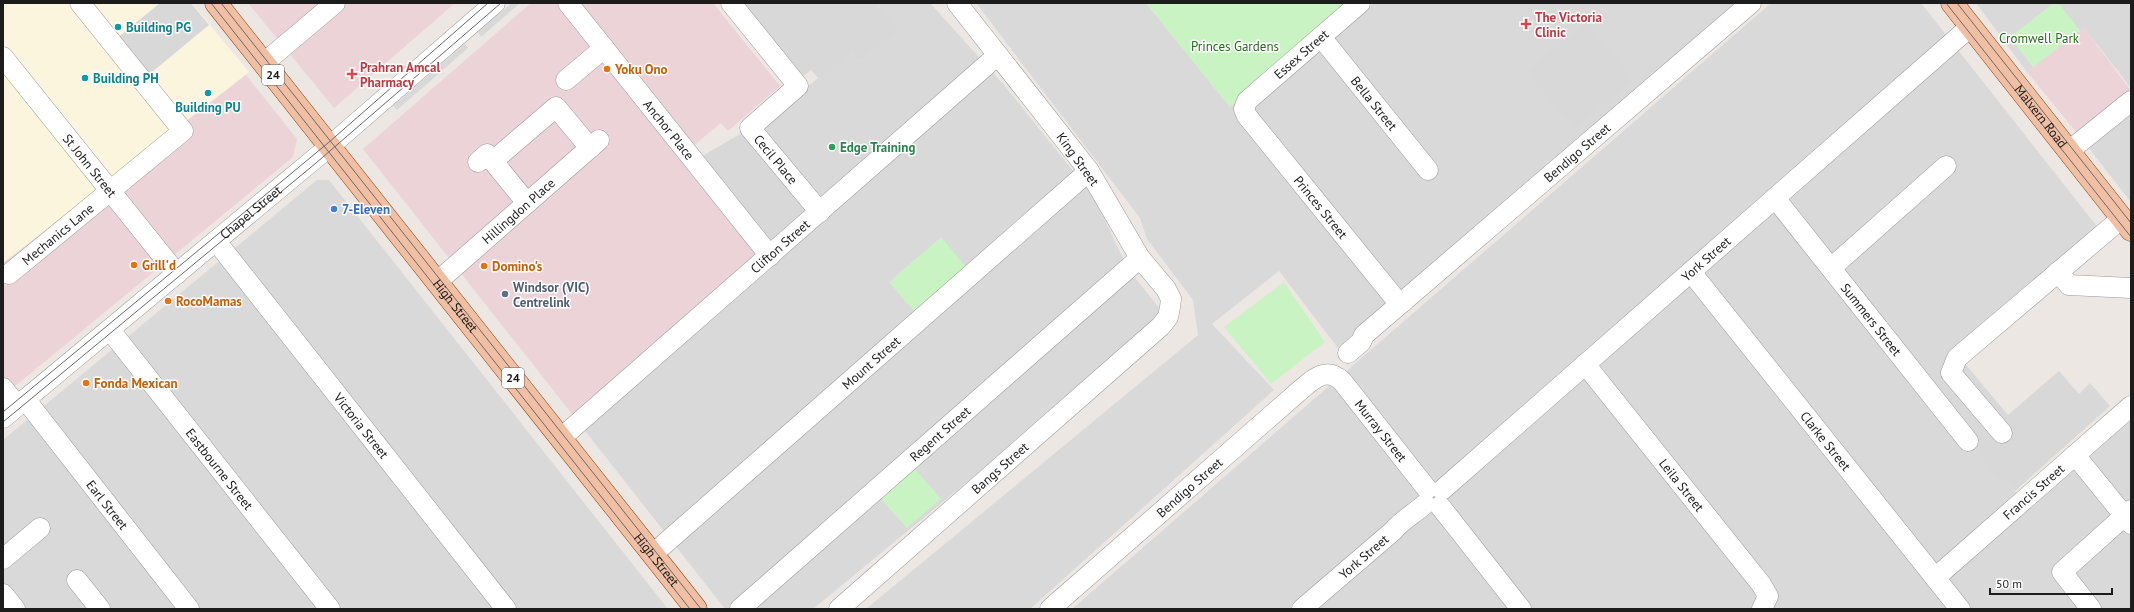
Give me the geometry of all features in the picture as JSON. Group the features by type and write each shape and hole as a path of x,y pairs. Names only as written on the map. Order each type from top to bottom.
{"main road":[{"name":"High Street","path":"216,3 696,609"},
{"name":"Malvern Road","path":"1952,3 2126,224"}],"street":[{"name":"Mechanics Lane","path":"10,274 183,131 80,3"},
{"path":"264,63 335,3"},
{"name":"Chapel Street","path":"15,408 330,146 495,3"},
{"name":"Anchor Place","path":"568,3 770,256"},
{"name":"Cecil Place","path":"731,3 798,86 750,128 820,212"},
{"name":"King Street","path":"957,3 1090,171 1140,258 1166,289 1171,299 1168,317 1161,326"},
{"name":"Essex Street","path":"1244,106 1247,101 1360,3"},
{"name":"Bendigo Street","path":"1348,353 1361,342 1364,335 1752,3"},
{"name":"York Street","path":"1302,609 1393,531 1403,519 1411,516 1691,272 1970,26"},
{"name":"Bella Street","path":"1321,37 1428,170"},
{"path":"566,80 604,48"},
{"name":"Clifton Street","path":"561,438 998,55"},
{"name":"St John Street","path":"3,57 177,274"},
{"path":"2069,151 2131,101"},
{"name":"Princes Street","path":"1244,106 1247,116 1393,296 1398,301 1403,302"},
{"name":"Hillingdon Place","path":"437,282 527,203 594,144 556,107 485,161 527,203"},
{"path":"1831,268 1946,166"},
{"name":"Mount Street","path":"652,554 1090,171"},
{"name":"Summers Street","path":"1775,198 1968,441"},
{"path":"2002,432 1951,373 1957,358 2058,272 2126,224"},
{"name":"Victoria Street","path":"216,241 506,609"},
{"name":"Regent Street","path":"740,609 1140,258"},
{"name":"Clarke Street","path":"1691,272 1960,609"},
{"path":"2058,272 2069,285 2131,288"},
{"name":"Bangs Street","path":"839,609 1161,326"},
{"name":"Eastbourne Street","path":"110,330 330,609"},
{"name":"Leila Street","path":"1585,364 1762,584 1768,596 1762,609"},
{"name":"Bendigo Street","path":"1050,609 1297,393 1322,374 1332,374"},
{"name":"Murray Street","path":"1332,374 1342,381 1521,609"},
{"name":"Earl Street","path":"3,388 15,408 190,609"},
{"name":"Francis Street","path":"1935,578 2131,406"},
{"path":"2075,455 2129,517 2062,572 2091,609"},
{"path":"3,560 40,528"},
{"path":"77,580 100,609"},
{"path":"3,594 15,609"}],"shaded area":[{"path":"3,3 192,3 249,72 3,263"},
{"path":"160,3 191,3 209,25 146,77 116,39"},
{"path":"248,3 455,3 334,108"},
{"path":"512,3 520,3 481,37 478,32"},
{"path":"531,3 560,3 755,249 753,257 572,414 363,149"},
{"path":"577,3 713,3 780,86 728,131 721,123 693,146"},
{"path":"738,3 881,3 878,6 898,30 859,62 851,52 819,79 811,70 801,78"},
{"path":"881,3 930,3 1004,85 1094,197 1128,269 1160,309 1161,322 813,609 725,609 579,423 770,256 757,124 769,117 851,52 859,62 897,30 878,6"},
{"path":"976,3 1146,3 1230,107 1323,26 1334,38 1374,3 1735,3 1338,348 1279,271 1212,324 1274,390 1030,609 866,609 1198,335 1193,300 1147,239 1140,218"},
{"path":"1771,3 1921,3 2103,234 1942,376 1988,434 1969,441 2002,483 2005,480 2015,491 2025,508 2131,417 2131,609 1072,609"},
{"path":"1976,3 2131,3 2131,88 2084,28 2027,72"},
{"path":"1587,23 1633,80 1573,128 1527,71"},
{"path":"2084,28 2131,91 2077,133 2027,72"},
{"path":"465,44 468,48 397,110 393,106"},
{"path":"246,75 297,139 293,157 3,396 3,263"},
{"path":"2131,91 2131,202 2077,133"},
{"path":"757,124 827,206 770,256 694,161"},
{"path":"317,180 329,180 668,609 3,609 3,440"},
{"path":"1961,359 2008,415 2059,371 2079,394 2090,383 2110,406 2015,491 2005,480 2002,483 1968,441 1988,434 1942,376"}],"green space":[{"name":"Princes Gardens","path":"1146,3 1350,3 1230,107"},
{"name":"Cromwell Park","path":"2054,3 2058,3 2080,31 2033,67 2010,37"},
{"path":"941,237 966,267 914,311 889,282"},
{"path":"1284,282 1325,342 1271,384 1224,327"},
{"path":"914,468 941,499 907,528 880,498"}],"tram line":[{"path":"211,3 690,609"},
{"path":"221,3 701,609"},
{"path":"3,412 328,143 488,3"},
{"path":"3,422 316,163 501,3"},
{"path":"1946,3 2131,237"},
{"path":"1957,3 2131,223"}],"place":[{"name":"The Victoria Clinic","path":"1526,24"},
{"name":"Building PG","path":"118,27"},
{"name":"Yoku Ono","path":"607,69"},
{"name":"Prahran Amcal Pharmacy","path":"352,74"},
{"name":"Building PH","path":"85,78"},
{"name":"Building PU","path":"208,93"},
{"name":"Edge Training","path":"832,147"},
{"name":"7-Eleven","path":"334,209"},
{"name":"Grill'd","path":"134,265"},
{"name":"Domino's","path":"484,266"},
{"name":"Windsor (VIC) Centrelink","path":"505,294"},
{"name":"RocoMamas","path":"168,301"},
{"name":"Fonda Mexican","path":"86,383"}]}
